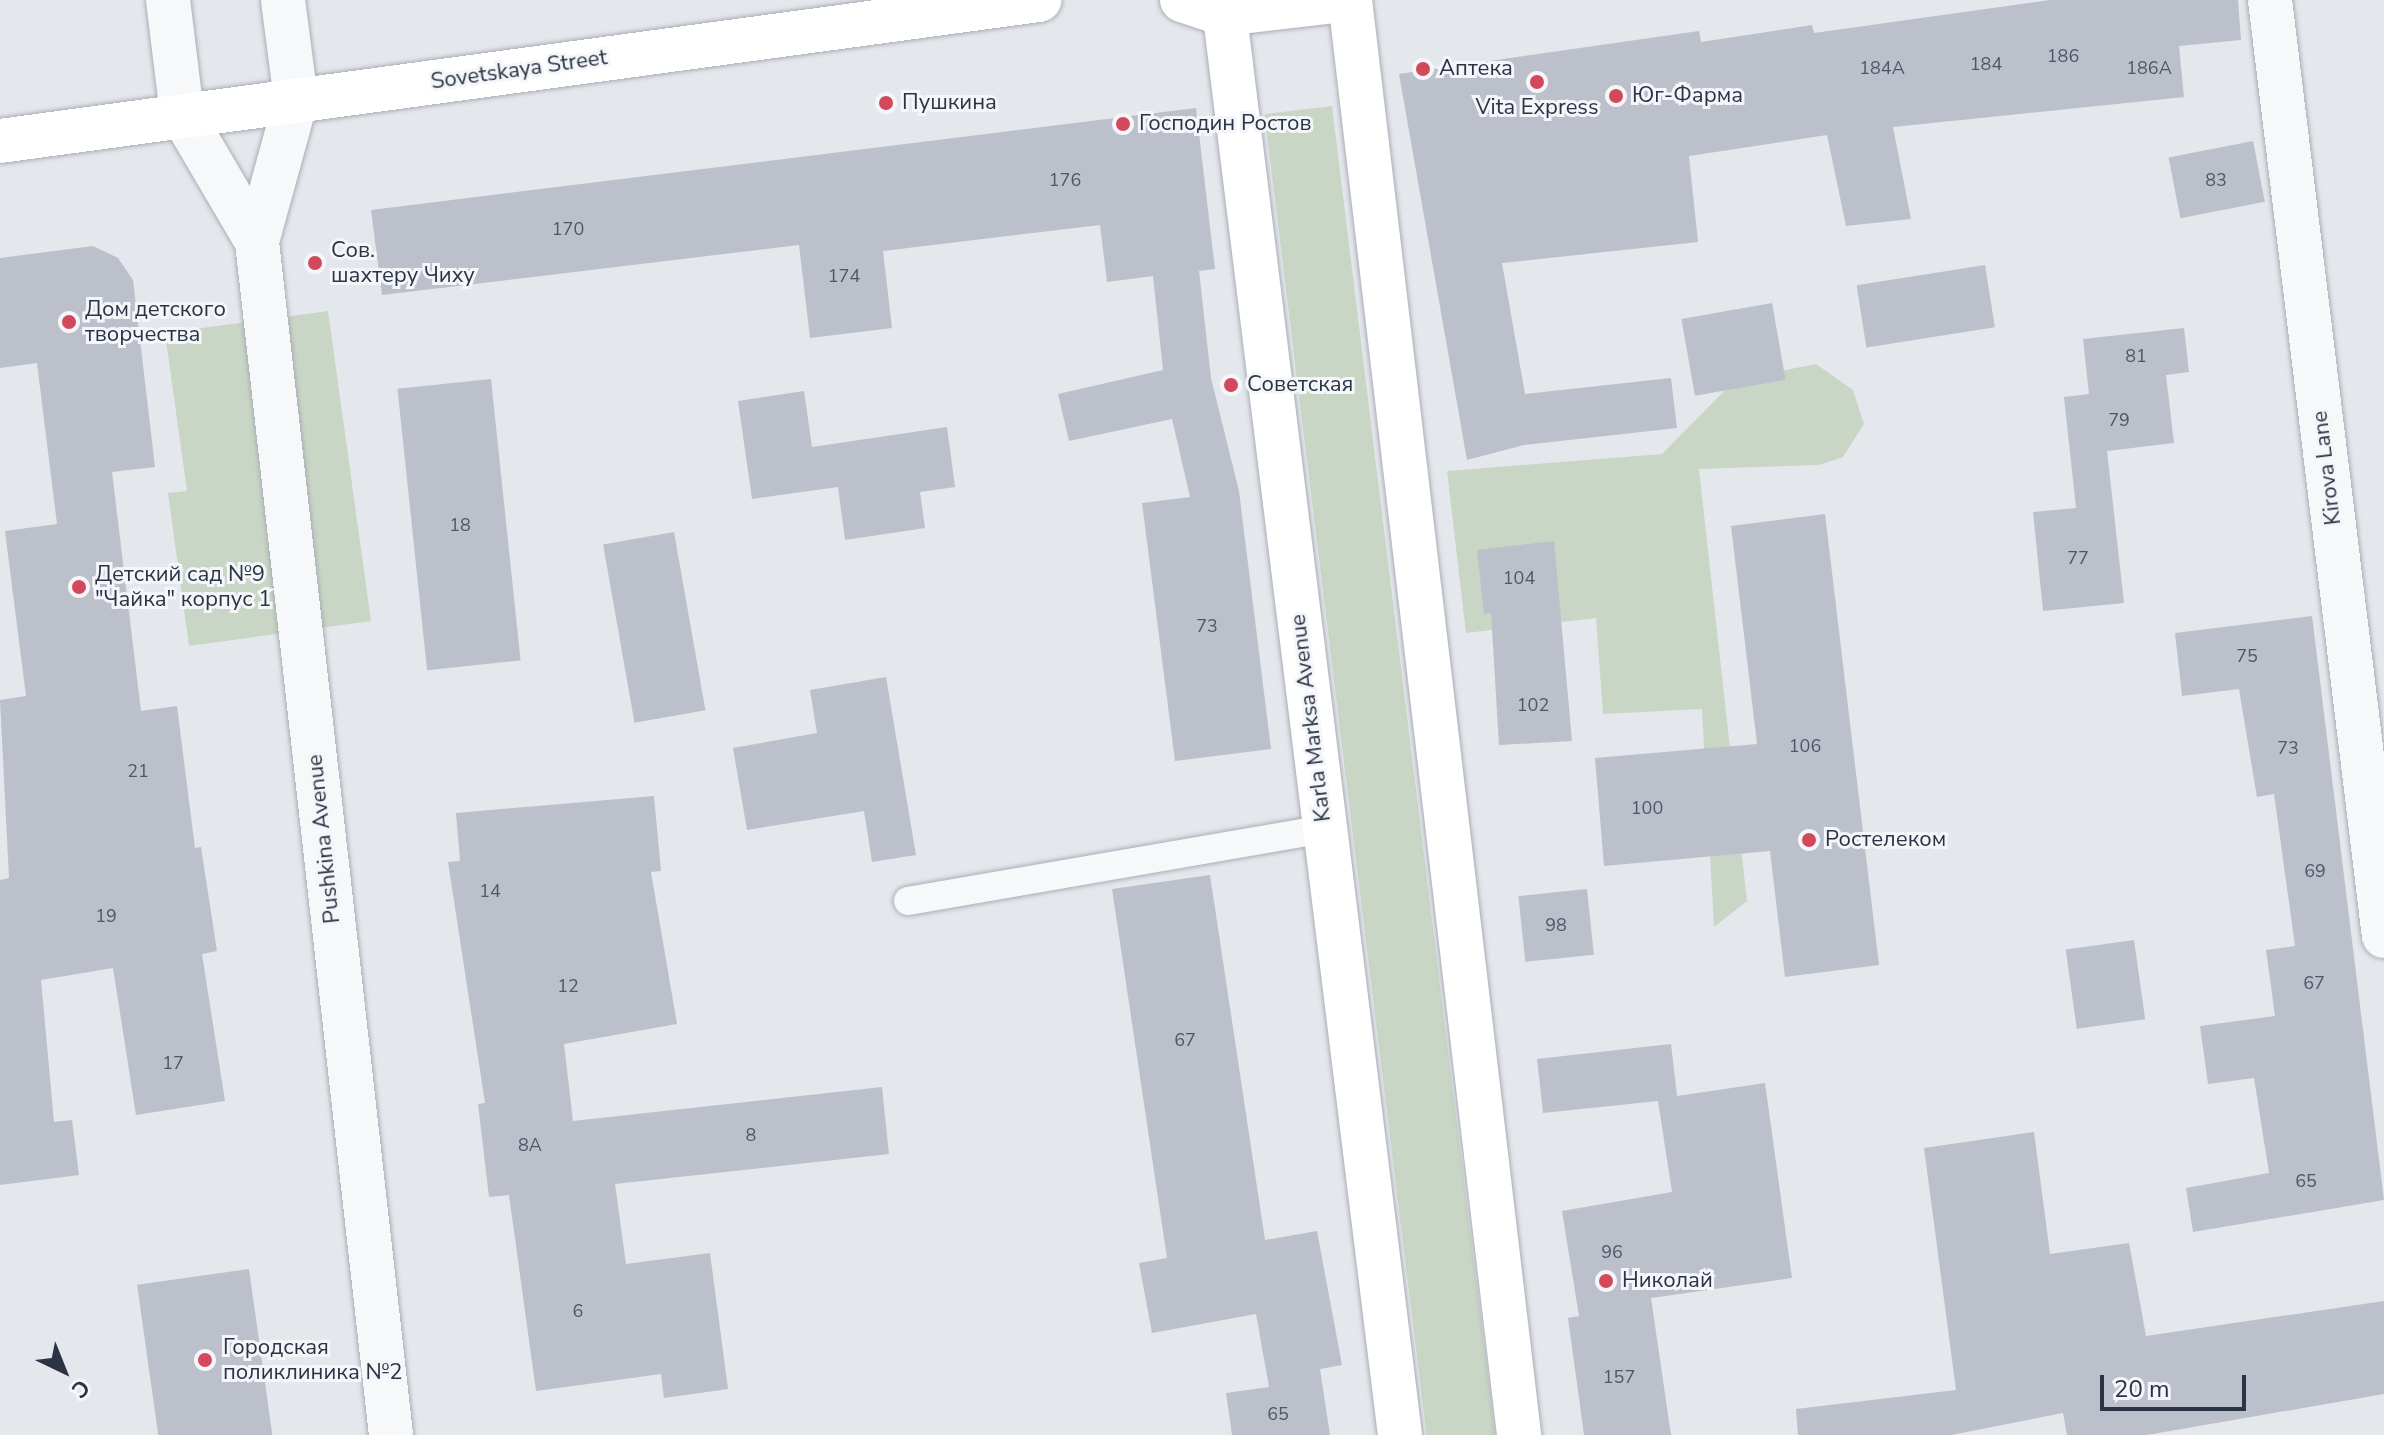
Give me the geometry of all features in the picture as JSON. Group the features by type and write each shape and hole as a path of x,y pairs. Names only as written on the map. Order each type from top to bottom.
{"main road":[{"name":"Sovetskaya Street","path":"0,141 1039,0"},
{"path":"1182,0 1224,7 1347,0 1519,1435"},
{"name":"Karla Marksa Avenue","path":"1224,7 1400,1435"}],"street":[{"name":"Pushkina Avenue","path":"168,0 182,114 257,242"},
{"name":"Pushkina Avenue","path":"283,0 296,100 257,242 391,1435"},
{"name":"Kirova Lane","path":"2270,0 2384,936"}],"lane":[{"path":"908,901 1324,829"}],"green space":[{"path":"1332,106 1495,1435 1427,1435 1265,114"},
{"path":"328,311 371,621 189,646 168,493 187,491 165,333"},
{"path":"1816,364 1853,390 1864,424 1843,457 1819,465 1699,469 1747,901 1714,927 1702,709 1603,714 1596,618 1466,633 1447,471 1662,454 1735,380"}],"building":[{"path":"2050,0 2238,0 2241,40 2179,46 2184,97 1893,127 1911,219 1846,226 1827,135 1689,156 1698,242 1502,263 1525,394 1671,378 1677,428 1524,445 1467,460 1399,74 1699,31 1701,42 1812,25 1814,33"},
{"path":"1196,108 1215,269 1199,271 1211,378 1239,491 1271,749 1175,761 1142,503 1190,497 1172,419 1069,441 1058,394 1163,370 1153,276 1107,282 1100,225 883,251 892,328 810,338 799,245 382,295 371,210"},
{"path":"2253,141 2265,202 2180,218 2169,157"},
{"path":"93,246 118,258 133,280 155,467 112,472 141,711 177,706 195,848 201,847 217,951 202,954 225,1101 136,1115 113,968 41,980 54,1122 72,1120 79,1175 0,1185 0,880 9,878 0,700 26,696 5,531 57,524 37,363 0,368 0,258"},
{"path":"1985,265 1995,327 1866,348 1857,285"},
{"path":"1772,303 1786,380 1695,396 1681,319"},
{"path":"2184,328 2189,372 2166,375 2174,443 2107,451 2124,603 2043,611 2033,512 2076,508 2064,397 2089,394 2083,339"},
{"path":"491,379 521,660 427,670 398,389"},
{"path":"804,391 812,447 947,427 955,487 920,492 925,528 845,540 838,487 752,499 738,401"},
{"path":"1825,514 1879,965 1785,977 1770,851 1604,866 1595,758 1757,744 1731,526"},
{"path":"674,532 705,710 635,723 603,545"},
{"path":"1554,541 1572,741 1499,745 1491,613 1484,614 1477,550"},
{"path":"2312,616 2384,1200 2193,1232 2186,1188 2269,1173 2254,1078 2208,1084 2200,1026 2275,1016 2266,950 2295,946 2274,794 2257,797 2239,689 2182,696 2175,633"},
{"path":"886,677 916,855 872,862 864,811 747,830 733,748 817,733 810,690"},
{"path":"654,796 661,871 651,872 677,1024 564,1044 573,1121 882,1087 889,1154 615,1184 626,1264 710,1253 728,1389 664,1398 661,1374 536,1391 509,1195 489,1197 478,1104 485,1103 448,862 460,861 456,813"},
{"path":"1210,875 1265,1240 1317,1231 1342,1365 1320,1369 1330,1435 1232,1435 1226,1393 1269,1387 1256,1314 1152,1333 1139,1263 1167,1258 1112,889"},
{"path":"1587,889 1594,955 1525,962 1518,896"},
{"path":"2134,940 2145,1019 2077,1029 2066,950"},
{"path":"1671,1044 1677,1096 1765,1083 1792,1278 1651,1298 1671,1435 1584,1435 1568,1318 1579,1316 1562,1211 1672,1192 1658,1101 1543,1113 1537,1059"},
{"path":"2034,1132 2050,1254 2129,1243 2146,1336 2384,1301 2384,1394 2147,1435 2067,1435 2063,1413 1951,1435 1798,1435 1796,1409 1956,1390 1924,1148"},
{"name":"Городская поликлиника №2","path":"249,1269 272,1435 158,1435 137,1285"}],"place":[{"name":"Аптека","path":"1423,69"},
{"name":"Vita Express","path":"1537,82"},
{"name":"Юг-Фарма","path":"1616,96"},
{"name":"Пушкина","path":"886,103"},
{"name":"Господин Ростов","path":"1123,124"},
{"name":"Сов. шахтеру Чиху","path":"315,263"},
{"name":"Дом детского творчества","path":"69,322"},
{"name":"Советская","path":"1231,385"},
{"name":"Детский сад №9 \"Чайка\" корпус 1","path":"79,587"},
{"name":"Ростелеком","path":"1809,840"},
{"name":"Николай","path":"1606,1281"},
{"name":"Городская поликлиника №2","path":"205,1360"}]}
